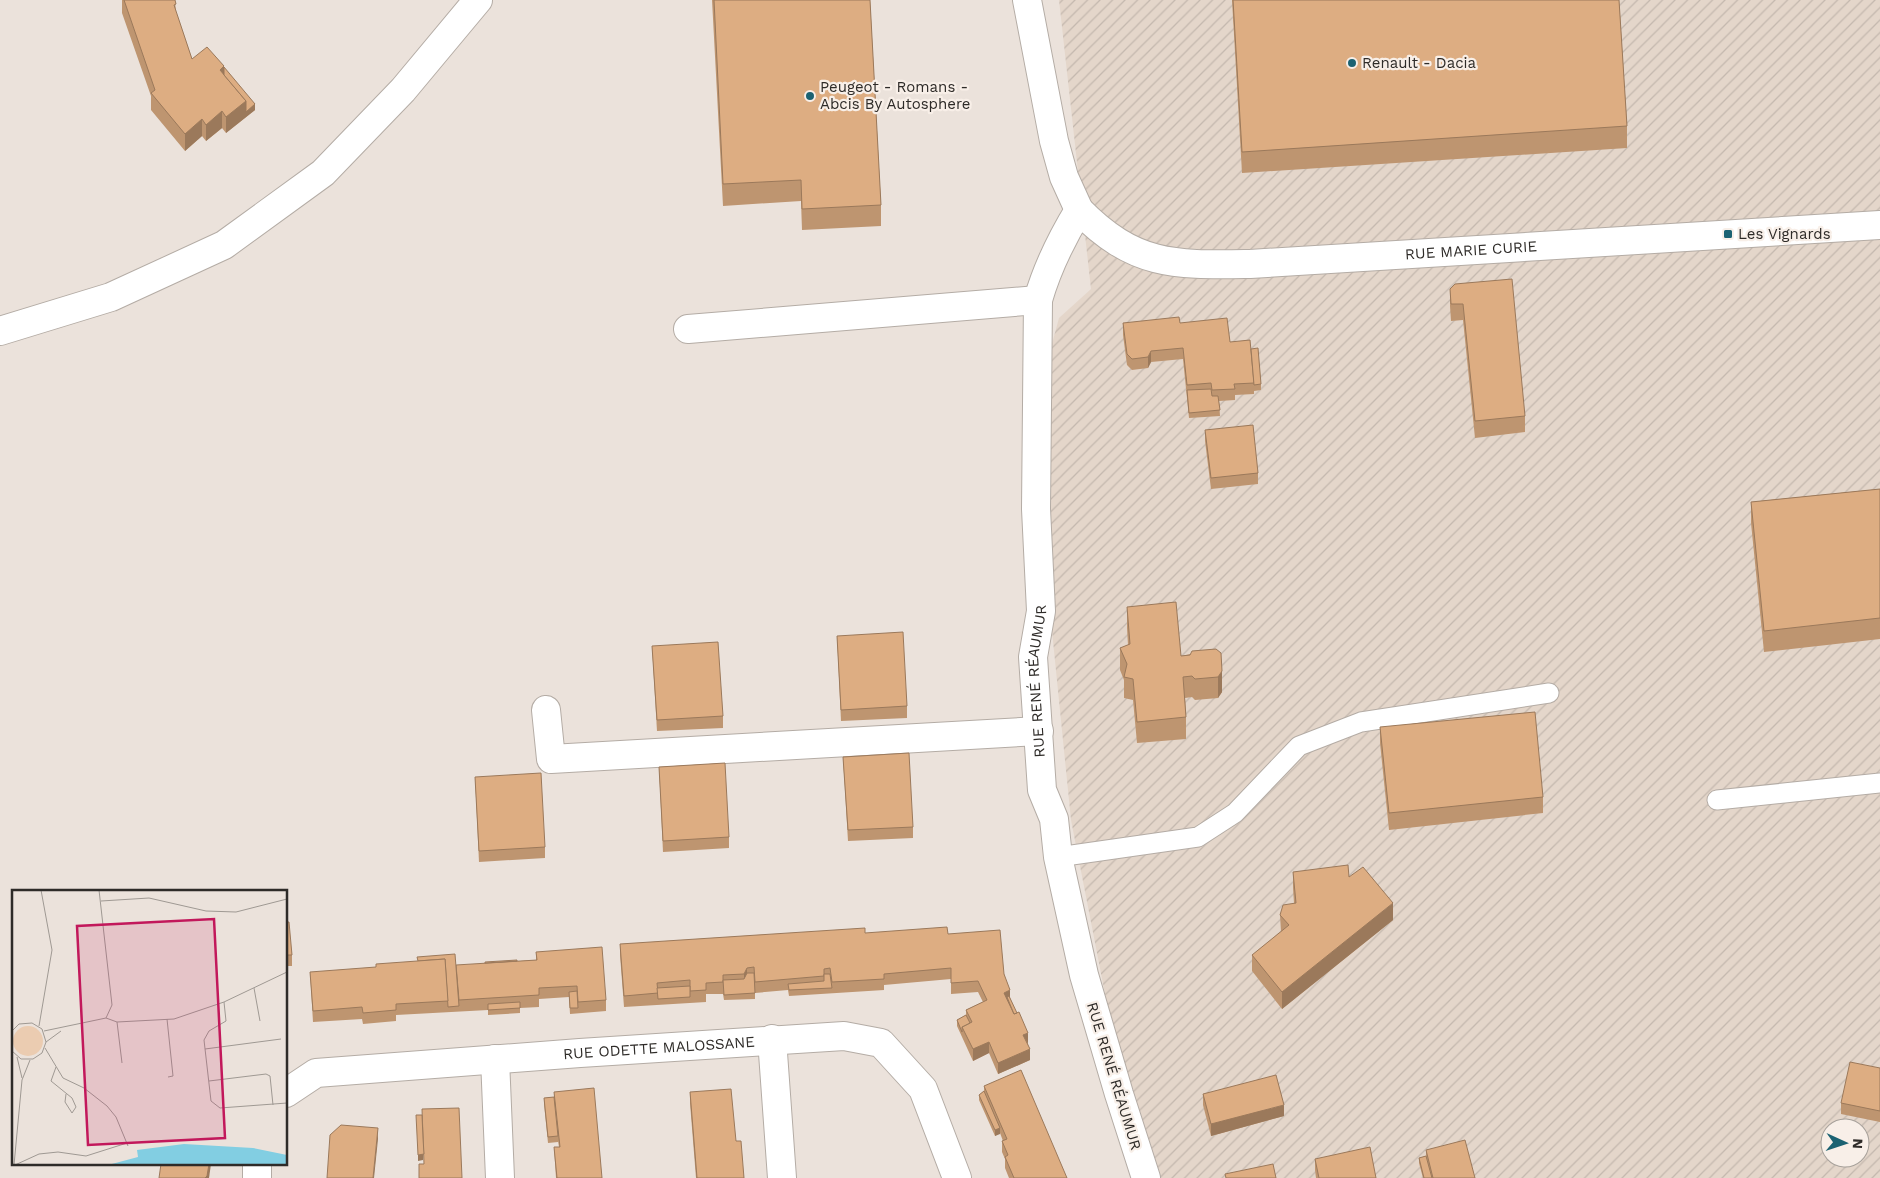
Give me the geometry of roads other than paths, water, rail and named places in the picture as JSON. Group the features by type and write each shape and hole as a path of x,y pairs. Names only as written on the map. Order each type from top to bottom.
{"street":[{"path":"0,331 111,297 224,245 323,174 403,90 478,0"},
{"path":"1027,0 1054,141 1064,177 1079,210"},
{"name":"RUE MARIE CURIE","path":"1079,210 1097,228 1125,247 1158,260 1190,265 1250,264 1880,225"},
{"name":"RUE RENÉ RÉAUMUR","path":"1079,210 1065,234 1042,286 1038,300 1036,509 1041,611 1033,657 1042,790 1054,819 1058,857 1084,975 1146,1178"},
{"path":"688,329 1038,300"},
{"path":"546,710 551,759 1039,731"},
{"name":"RUE ODETTE MALOSSANE","path":"288,1092 316,1074 772,1039 844,1036 881,1043 923,1088 957,1178"},
{"path":"772,1039 782,1178"},
{"path":"495,1059 500,1178"}],"lane":[{"path":"1058,857 1198,837 1234,812 1300,746 1361,722 1549,694"},
{"path":"1717,800 1880,783"}],"place":[{"name":"Renault - Dacia","path":"1352,63"},
{"name":"Peugeot - Romans - Abcis By Autosphere","path":"810,96"},
{"name":"Les Vignards","path":"1728,234"}]}
